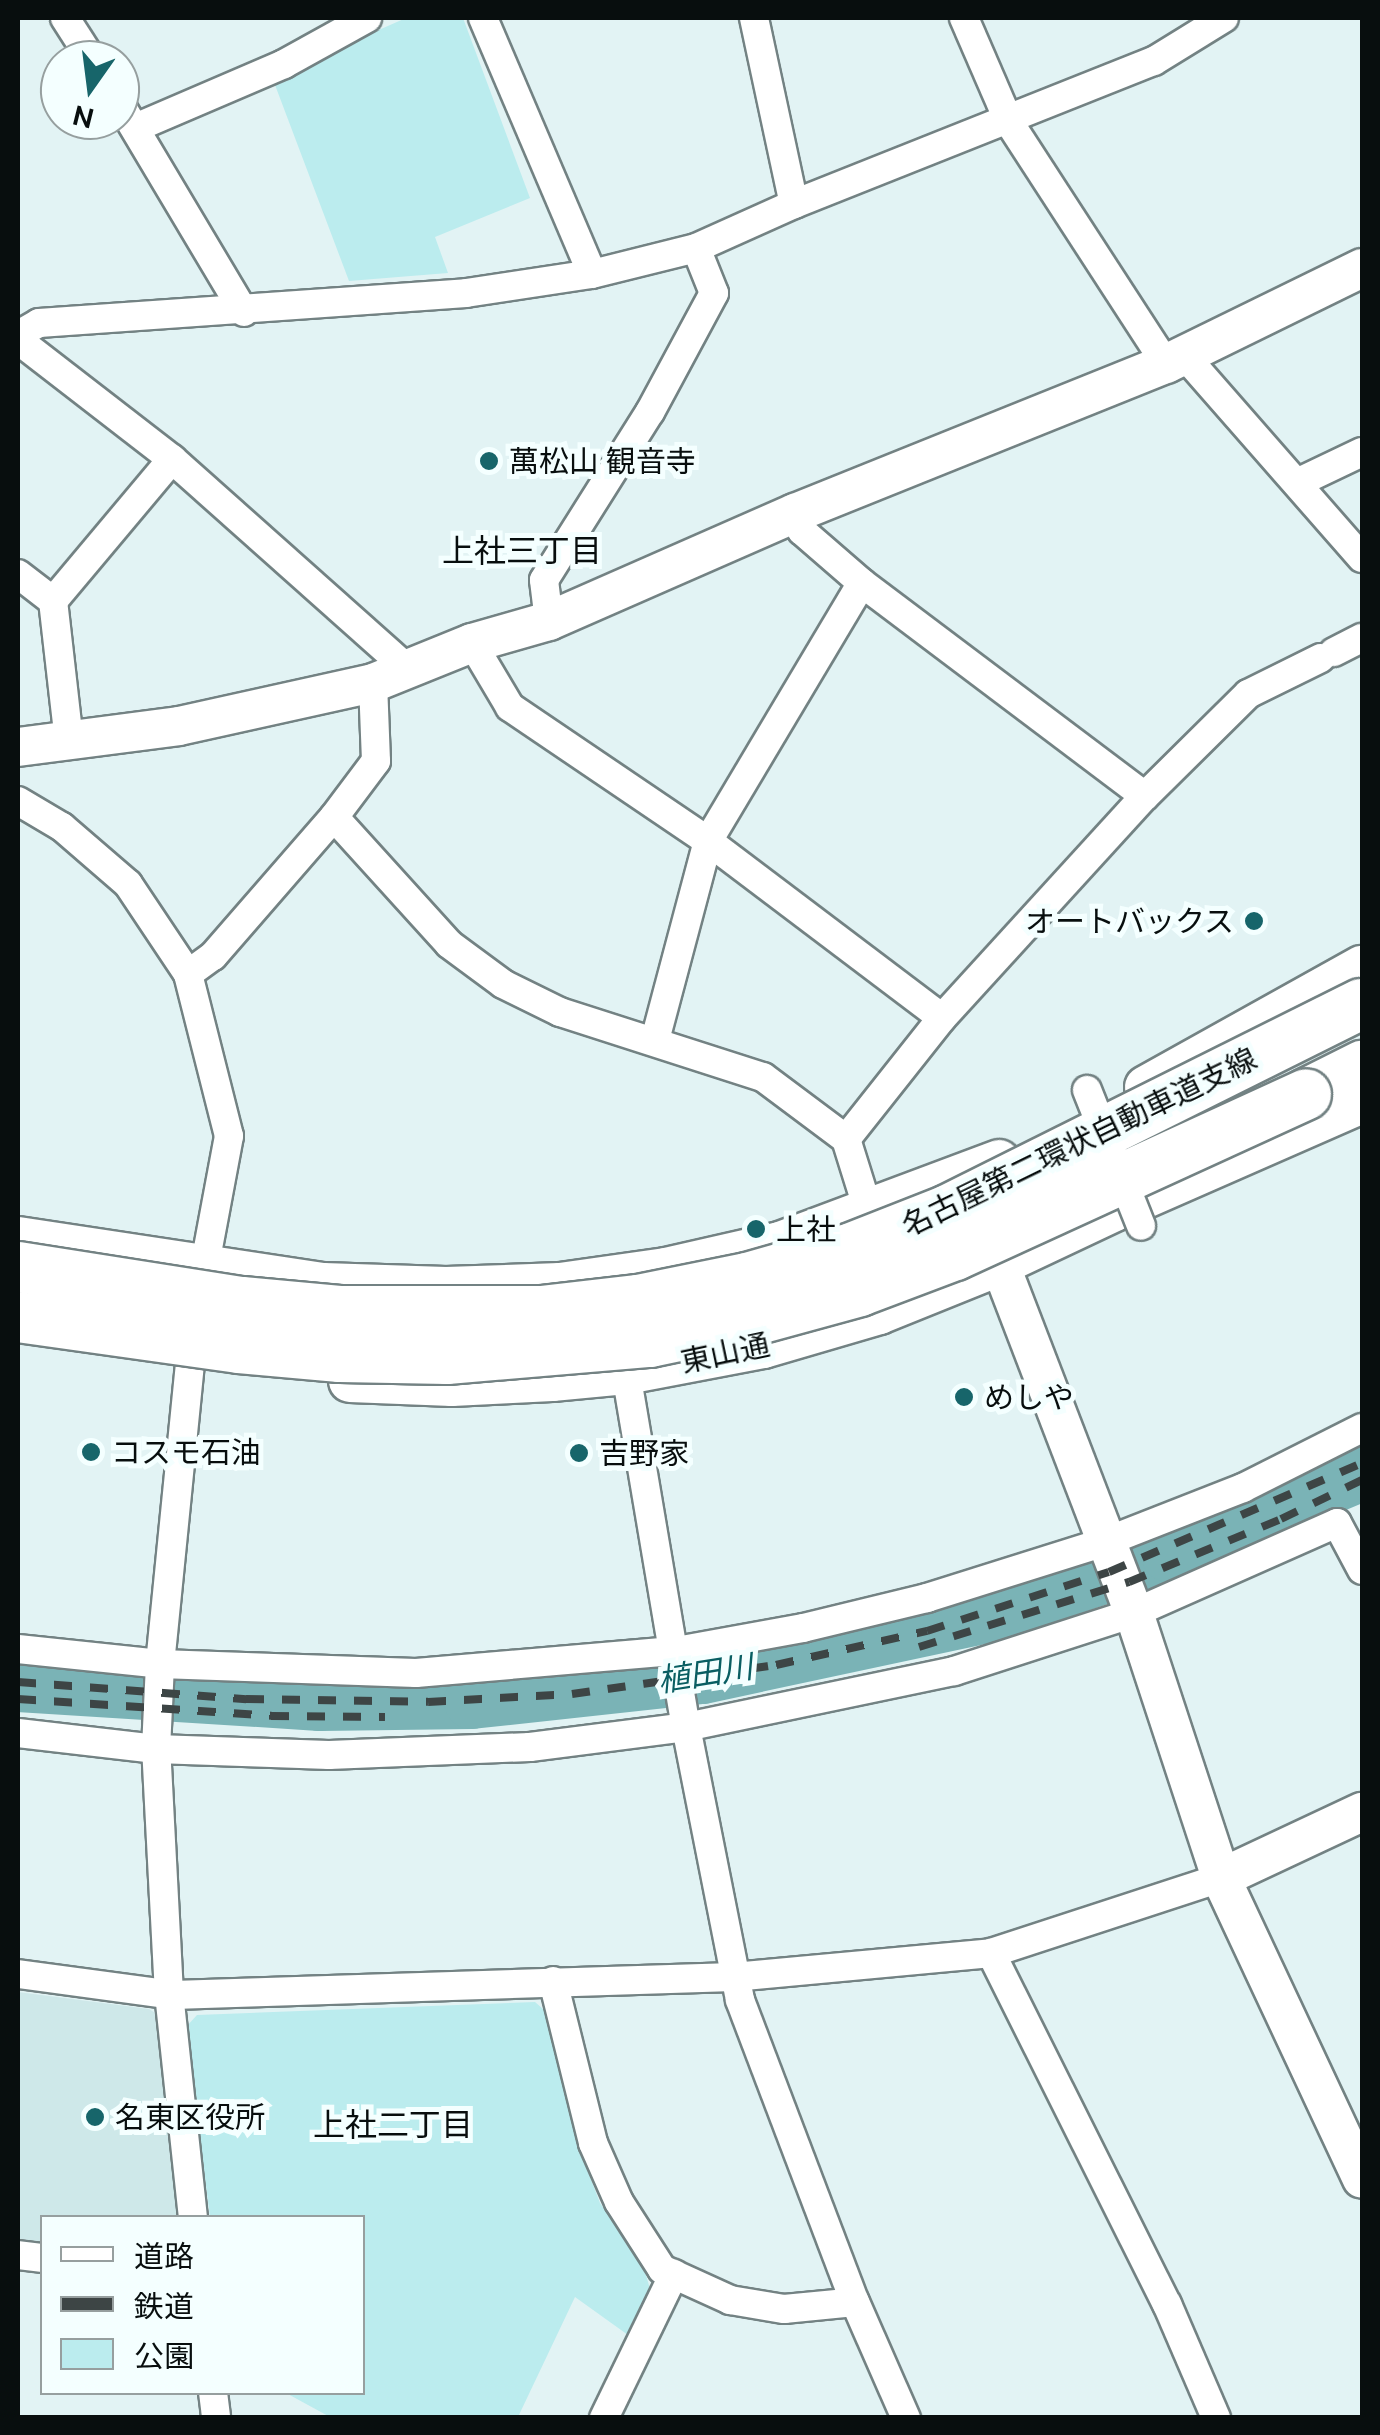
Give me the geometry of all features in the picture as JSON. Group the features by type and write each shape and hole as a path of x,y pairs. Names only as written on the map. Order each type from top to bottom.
{"highway":[{"name":"名古屋第二環状自動車道支線","path":"18,1267 242,1302 340,1311 540,1311 656,1296 746,1278 849,1248 948,1210 1362,1004"},
{"name":"名古屋第二環状自動車道支線","path":"18,1317 239,1348 340,1356 448,1359 650,1342 755,1320 860,1291 955,1255 1298,1077 1362,1067"}],"main road":[{"path":"1079,1110 1362,966"},
{"name":"東山通","path":"18,1340 188,1366 452,1385 626,1372 780,1342 879,1313 1128,1218 1362,1020"},
{"name":"東山通","path":"18,1238 204,1270 323,1284 446,1288 560,1284 666,1269 780,1243 869,1213 1079,1110 1298,1077 1362,1048"},
{"path":"1128,1218 1362,1102"}],"street":[{"path":"66,18 80,40"},
{"path":"140,112 284,64 367,18"},
{"path":"483,18 592,274"},
{"path":"754,18 794,204"},
{"path":"964,18 1008,122 1175,359 1296,483 1362,558"},
{"path":"409,670 172,459 18,337 39,323 244,312 466,293 592,274 696,248 794,204 1154,61 1224,18"},
{"path":"140,136 244,312"},
{"path":"549,621 544,580 650,412 714,294 696,248"},
{"path":"18,748 179,726 373,682 472,643 549,621 795,513 1175,359 1362,268"},
{"path":"1296,483 1362,452"},
{"path":"52,601 172,459"},
{"path":"795,513 802,531 862,583 1145,796"},
{"path":"18,574 52,601 68,741"},
{"path":"655,1040 708,841 862,583"},
{"path":"846,1139 942,1018 1145,796 1248,694 1362,638"},
{"path":"472,643 510,708 708,841 942,1018"},
{"path":"188,974 213,956 334,817 376,762 373,682"},
{"path":"18,801 62,827 128,884 188,974 229,1136 188,1366 159,1671 156,1749 168,1994 192,2215"},
{"path":"334,817 449,944 503,984 560,1012 763,1077 846,1139 869,1213"},
{"path":"1079,1110 1128,1218"},
{"path":"1000,1264 1119,1577 1221,1878 1360,2166"},
{"path":"626,1372 734,1977 855,2302 906,2418"},
{"path":"18,1733 156,1749 329,1755 530,1747 684,1713 954,1670 1119,1577 1242,1488 1362,1428"},
{"path":"18,1649 159,1671 416,1673 676,1657 909,1602 1119,1577 1338,1523 1362,1570"},
{"path":"18,1974 168,1994 734,1977 991,1953 1221,1878 1362,1812"},
{"path":"991,1953 1167,2304 1216,2418"},
{"path":"553,1981 594,2143 618,2202 662,2268 730,2300 784,2309 855,2302"},
{"path":"604,2418 674,2274"}],"shaded area":[{"name":"名東区役所","path":"18,1992 149,2009 160,2016 184,2215 40,2215 40,2250 18,2247"}],"green space":[{"path":"406,18 463,18 530,198 435,237 448,273 349,281 272,77"},
{"path":"535,2002 551,2016 576,2140 600,2203 643,2265 651,2292 628,2335 575,2297 518,2417 330,2417 290,2395 365,2395 365,2215 210,2215 186,2027 197,2015"}],"waterway":[{"name":"植田川","path":"18,1684 319,1703 471,1701 702,1676 987,1615 1168,1554 1362,1473"}],"railway":[{"path":"18,1682 246,1699 428,1702 572,1694 776,1665 927,1631 1109,1572 1362,1463"},
{"path":"919,1647 1129,1582 1281,1519 1362,1480"},
{"path":"18,1699 271,1716 385,1717"}],"place":[{"name":"萬松山 観音寺","path":"489,461"},
{"name":"オートバックス","path":"1254,921"},
{"name":"上社","path":"756,1229"},
{"name":"めしや","path":"964,1397"},
{"name":"コスモ石油","path":"91,1452"},
{"name":"吉野家","path":"579,1453"},
{"name":"名東区役所","path":"95,2117"}],"district":[{"name":"上社三丁目","path":"522,550"},
{"name":"上社二丁目","path":"393,2124"}]}
